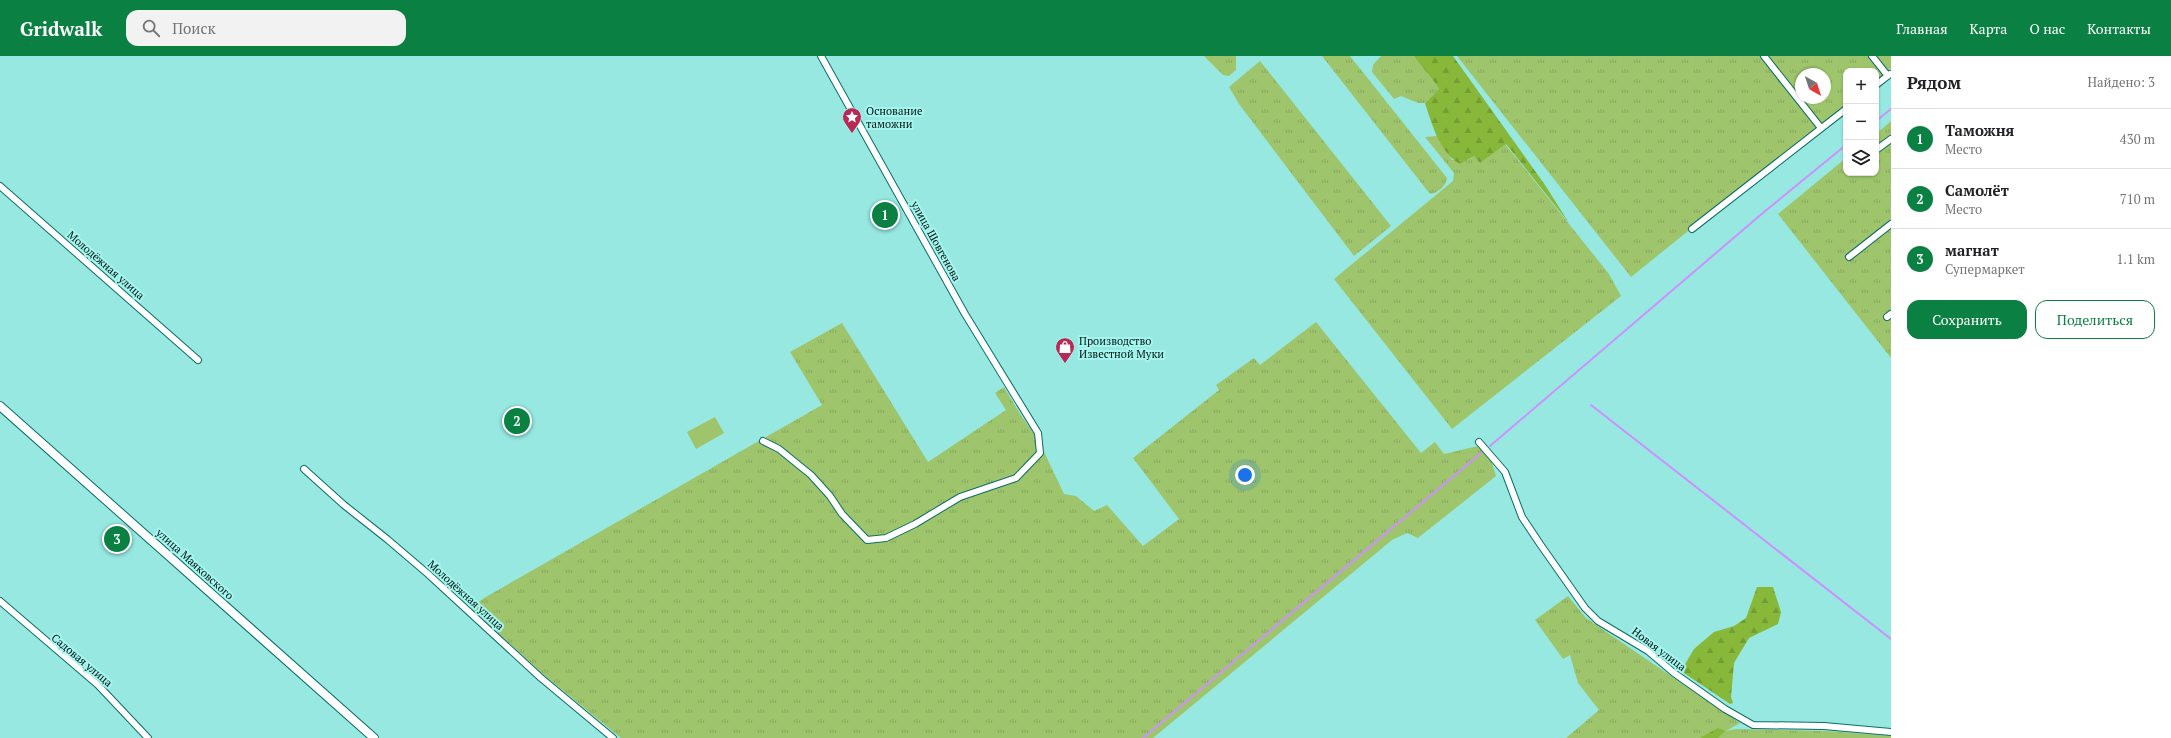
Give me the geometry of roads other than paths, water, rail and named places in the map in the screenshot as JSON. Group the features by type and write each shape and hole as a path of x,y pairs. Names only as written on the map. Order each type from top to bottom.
{"street":[{"name":"улица Шовгенова","path":"763,441 779,450 811,475 830,496 842,514 867,540 886,538 915,524 960,497 1016,478 1040,453 1038,434 965,314 821,56"},
{"path":"1764,56 1821,128"},
{"path":"1872,56 1889,75 1879,83"},
{"path":"1692,229 1843,111"},
{"path":"1879,148 1891,139"},
{"name":"Молодёжная улица","path":"0,186 198,360"},
{"path":"1849,256 1891,224"},
{"name":"улица Маяковского","path":"0,406 374,738"},
{"name":"Новая улица","path":"1479,442 1505,472 1522,517 1540,544 1586,608 1598,620 1648,651 1674,673 1725,709 1753,725 1824,726 1891,732"},
{"name":"Молодёжная улица","path":"304,469 344,505 428,574 541,678 613,738"},
{"name":"Садовая улица","path":"0,601 98,686 148,738"}],"waterway":[{"path":"1879,119 1891,109"},
{"path":"1490,446 1764,212 1843,147"},
{"path":"1591,405 1891,639"},
{"path":"1143,738 1481,453"}],"place":[{"name":"Основание таможни","path":"852,134"},
{"name":"Таможня","path":"885,215"},
{"name":"Производство Известной Муки","path":"1065,364"},
{"name":"Самолёт","path":"517,421"},
{"name":"магнат","path":"117,539"}]}
